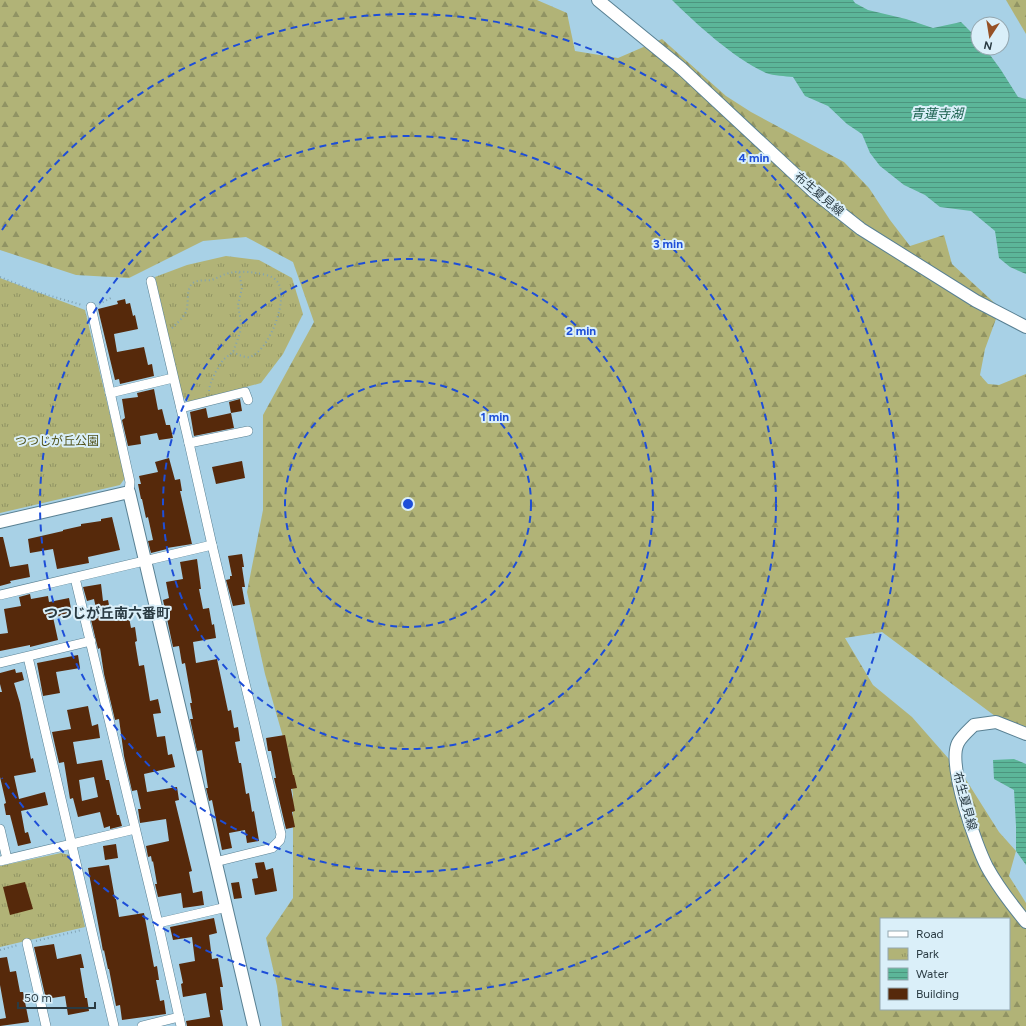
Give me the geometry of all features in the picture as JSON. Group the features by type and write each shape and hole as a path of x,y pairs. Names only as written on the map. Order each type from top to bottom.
{"main road":[{"name":"布生夏見線","path":"598,0 681,68 814,192 861,229 976,301 1026,327"},
{"path":"0,522 129,492 254,1026"},
{"name":"布生夏見線","path":"1026,734 996,722 974,724 957,744 955,766 960,790 977,846 988,868 1005,895 1026,922"}],"street":[{"path":"151,281 281,834 280,840 272,848 215,862"},
{"path":"90,307 130,482 129,492"},
{"path":"110,393 173,378"},
{"path":"181,408 245,392 248,400"},
{"path":"189,443 248,430"},
{"path":"0,595 212,545"},
{"path":"75,578 158,923 180,1022 142,1026"},
{"path":"0,663 91,641"},
{"path":"28,657 114,1026"},
{"path":"0,829 4,860 135,829"},
{"path":"158,923 227,907"},
{"path":"27,943 46,1026"}],"path":[{"path":"163,335 170,330 185,313 191,285 199,281 211,280 226,274 247,271 275,278 279,284 281,292 277,319 266,343 250,356 243,356 232,352"},
{"path":"212,400 209,390 210,385 219,366 232,352 241,328 238,305 242,288 239,272"},
{"path":"0,277 37,292 90,307 111,298"},
{"path":"0,950 90,928"}],"green space":[{"path":"0,0 537,0 567,13 575,51 618,58 662,39 726,96 751,112 844,162 869,188 890,220 910,246 944,235 952,264 1000,308 985,349 980,375 988,384 999,385 1026,374 1026,728 995,716 882,632 845,638 873,685 912,717 963,775 999,832 1016,851 1009,876 1026,903 1026,1026 282,1026 277,986 266,938 293,898 293,795 287,751 265,674 247,592 263,510 263,415 314,322 293,262 246,237 203,241 129,278 76,275 0,250"},
{"path":"1006,0 1026,0 1026,34"},
{"path":"226,256 259,260 292,278 303,314 283,354 261,383 191,402 182,396 155,277 187,265"},
{"name":"つつじが丘公園","path":"0,278 85,310 125,478 120,485 0,513"},
{"path":"61,853 69,855 70,858 85,927 0,947 0,866"}],"water":[{"name":"青蓮寺湖","path":"672,0 853,0 855,3 868,10 906,19 933,28 961,22 970,31 970,56 991,56 1018,97 1026,99 1026,274 1010,267 999,258 995,231 971,211 940,207 925,195 904,185 880,166 870,153 862,134 847,124 828,106 805,96 793,77 766,73 754,67 729,50 692,20"},
{"path":"1014,759 1026,764 1026,865 1016,851 1014,790 994,779 993,760"}],"building":[{"path":"125,299 126,304 130,303 133,316 135,315 138,329 114,334 117,352 144,347 148,365 152,364 154,376 120,384 119,379 115,380 98,309 118,304 117,301"},
{"path":"154,389 158,410 162,409 166,425 170,425 173,438 159,440 157,433 140,436 141,444 128,446 122,420 125,418 122,399 138,397 137,393"},
{"path":"240,399 242,411 231,413 229,402"},
{"path":"206,408 208,418 231,413 234,428 194,436 190,412"},
{"path":"169,458 175,480 180,479 182,491 180,491 192,544 167,548 151,553 148,541 153,540 148,517 146,518 141,499 138,484 141,484 139,476 158,472 155,462"},
{"path":"242,461 245,478 216,484 212,467"},
{"path":"112,517 120,550 88,557 89,563 57,569 53,549 30,553 28,539"},
{"path":"0,537 3,537 10,567 28,564 30,577 10,581 11,583 0,586"},
{"path":"242,554 245,587 242,587 245,604 233,606 226,580 230,579 230,576 232,576 228,556"},
{"path":"197,559 201,589 199,589 203,609 209,608 212,625 214,624 216,638 193,642 196,663 217,659 228,711 231,710 234,728 238,727 240,741 235,742 239,763 241,763 246,794 249,793 252,812 254,811 259,841 247,843 245,830 229,833 232,848 222,850 212,800 209,801 206,788 208,788 202,750 197,751 190,719 193,719 190,703 192,703 185,663 182,664 179,646 173,647 163,600 169,598 166,582 183,579 180,562"},
{"path":"101,584 103,601 108,600 111,615 128,612 131,628 135,627 137,641 135,642 139,666 144,665 150,701 158,699 161,713 153,714 157,737 165,736 168,755 172,754 175,767 144,774 147,792 177,787 179,800 175,801 192,871 189,872 193,893 202,891 204,905 183,908 181,893 158,897 153,861 152,862 151,856 148,857 146,846 169,841 166,819 140,823 138,809 141,809 137,790 132,791 124,756 119,719 115,720 104,674 100,648 98,649 91,620 98,618 94,599 87,601 83,587"},
{"path":"30,594 31,599 48,596 49,602 69,598 72,614 53,617 58,640 30,647 30,645 0,651 0,634 8,633 4,609 21,606 19,597"},
{"path":"78,655 80,668 56,672 60,693 43,696 37,663"},
{"path":"15,669 16,673 22,672 24,680 14,683 20,703 31,759 33,758 36,772 14,776 19,799 45,792 48,805 21,811 25,833 28,832 31,843 18,846 10,815 6,815 4,804 6,803 0,777 0,692 2,692 0,673"},
{"path":"88,706 92,726 98,724 100,738 73,742 77,764 102,760 106,780 109,780 117,815 119,815 122,826 110,829 110,826 104,828 100,812 78,817 73,798 70,799 64,762 59,763 52,732 71,729 67,710","holes":["94,777 98,797 82,801 79,780"]},
{"path":"285,735 297,788 291,789 295,811 292,812 295,827 286,829 274,778 276,778 271,751 268,751 266,738"},
{"path":"116,844 118,858 105,860 103,846"},
{"path":"264,862 266,870 273,868 277,891 255,895 252,879 258,878 255,863"},
{"path":"109,865 119,917 144,913 154,967 157,966 159,980 156,980 160,1001 164,1000 166,1014 122,1020 120,1005 116,1006 109,969 104,950 103,951 88,868"},
{"path":"25,882 33,909 10,915 3,887"},
{"path":"239,882 242,898 234,899 231,883"},
{"path":"214,918 217,933 209,935 212,959 218,958 223,987 220,987 223,1010 220,1010 223,1026 187,1026 186,1021 210,1017 206,993 183,997 181,984 183,983 179,964 195,961 192,937 173,940 170,927"},
{"path":"54,944 57,959 81,954 84,968 80,968 85,998 87,998 89,1011 68,1015 65,996 46,999 34,947"},
{"path":"7,957 10,972 16,971 20,992 23,992 29,1022 0,1026 0,1019 6,1018 0,985 0,958"}],"district":[{"name":"つつじが丘南六番町","path":"107,613"}]}
